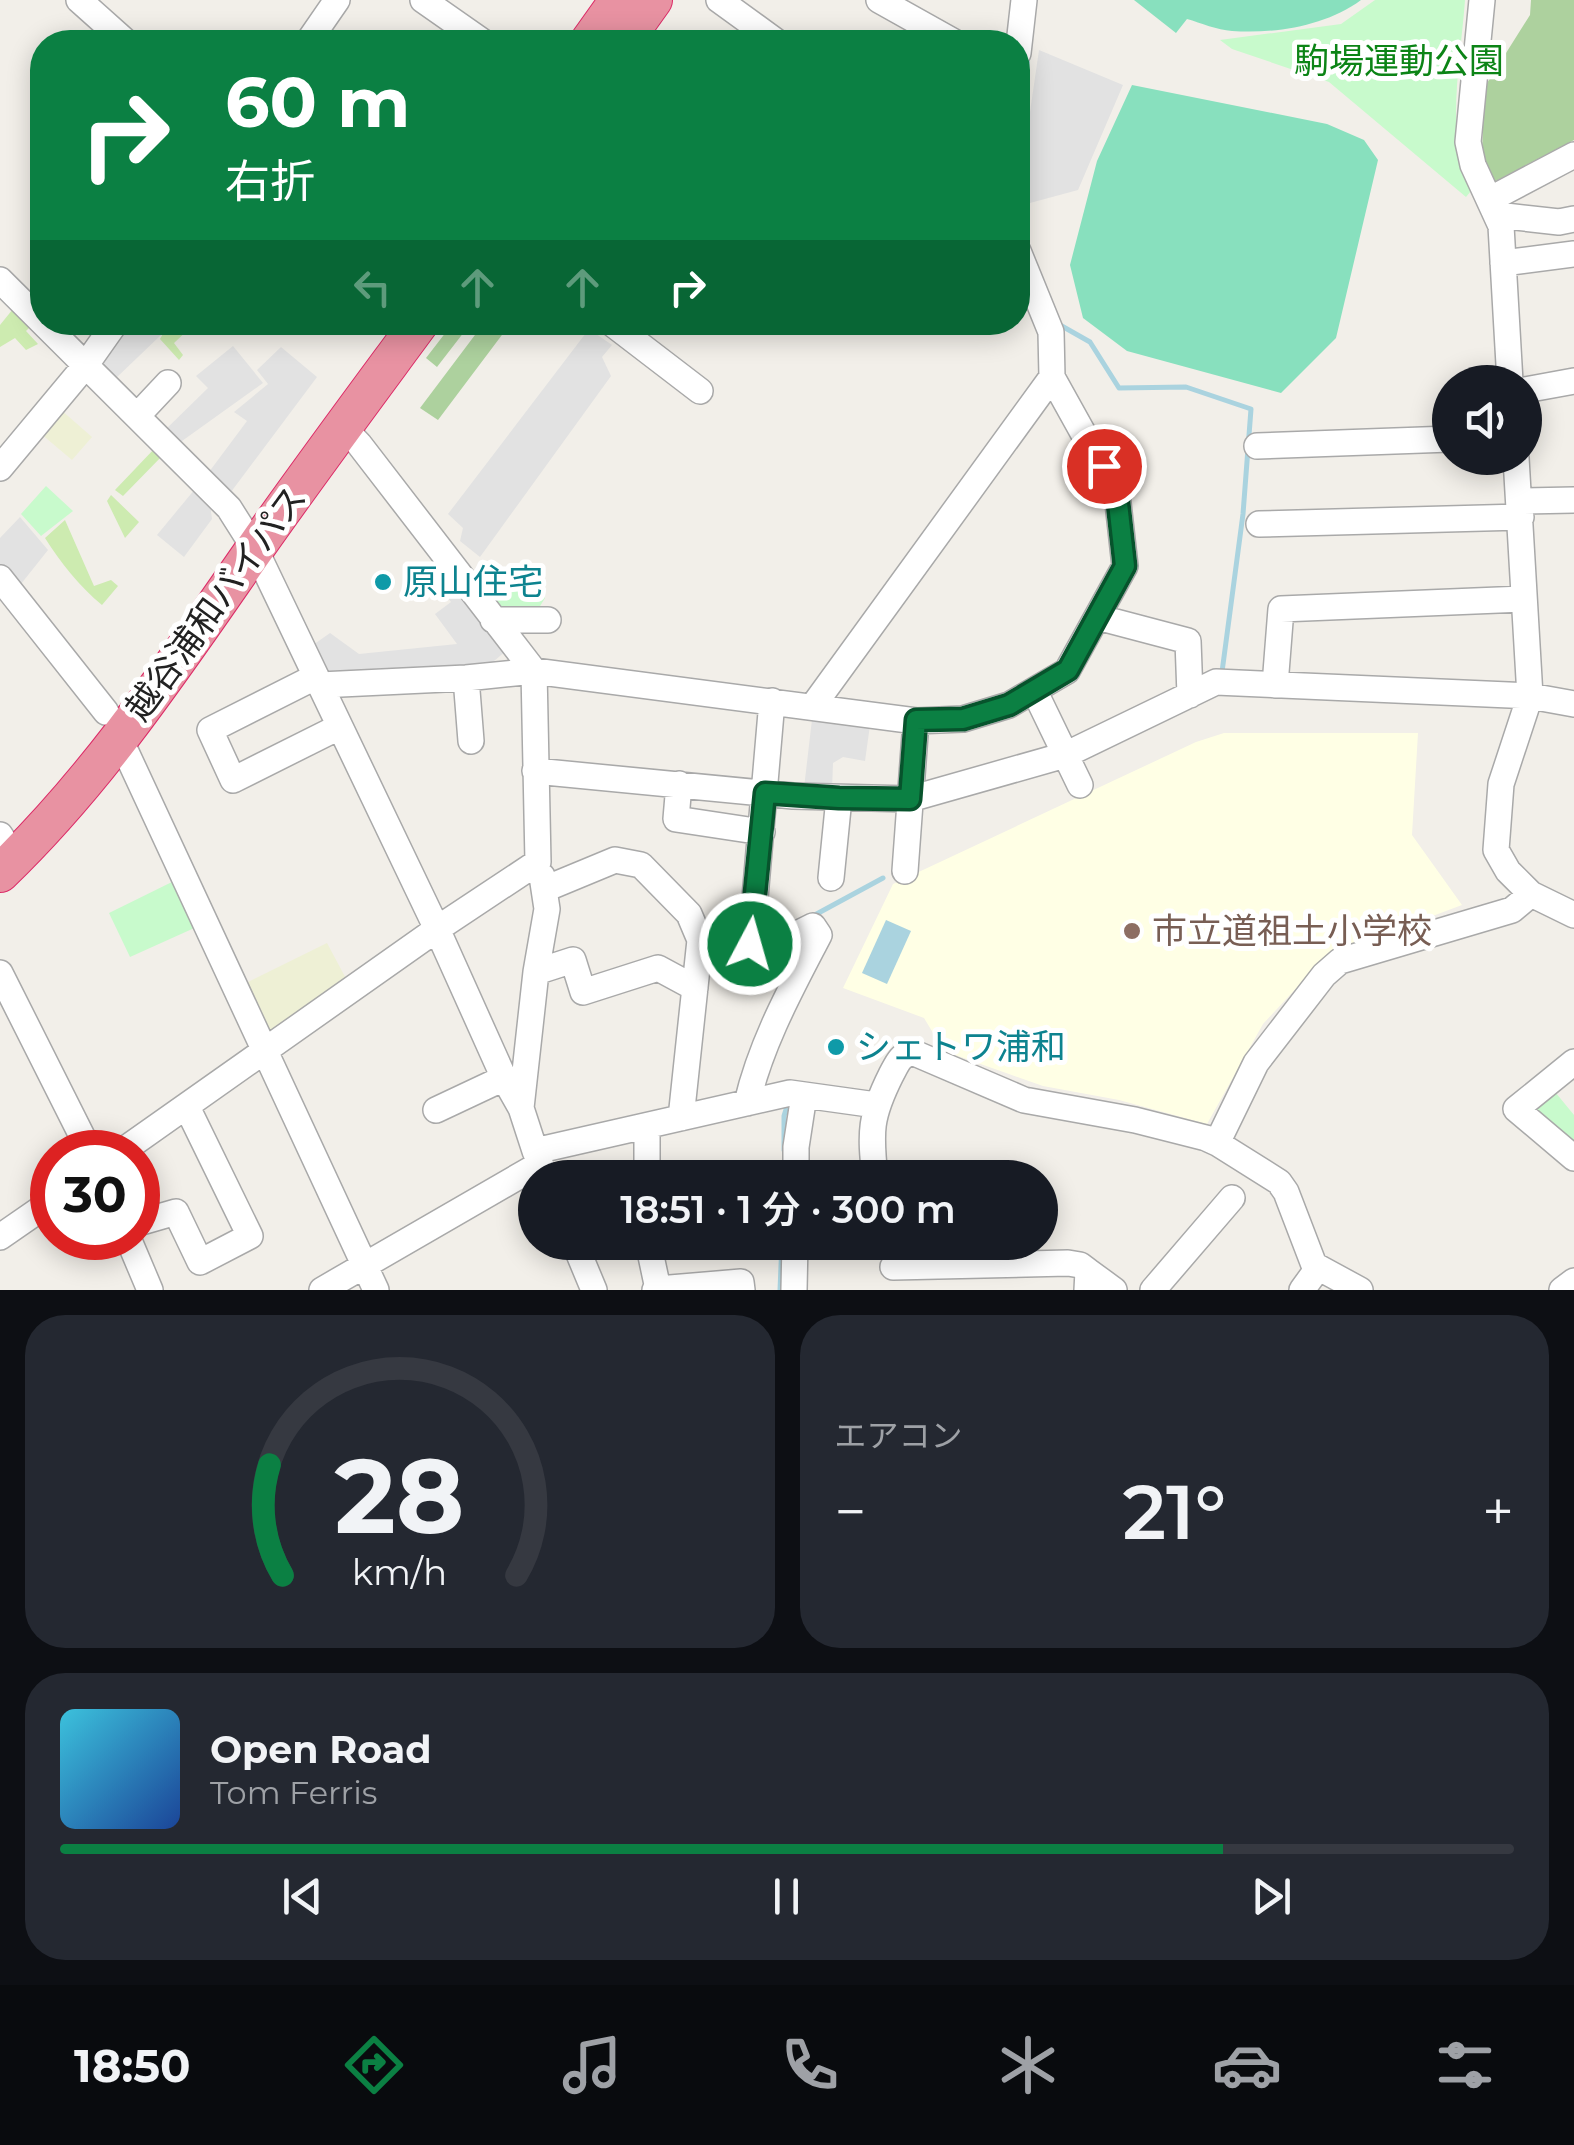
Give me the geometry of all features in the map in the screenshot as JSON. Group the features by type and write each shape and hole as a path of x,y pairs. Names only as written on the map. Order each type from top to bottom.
{"highway":[{"path":"598,30 620,0"},
{"path":"632,30 653,0"},
{"name":"越谷浦和バイパス","path":"0,846 62,808 112,724 184,652 248,538 380,335"},
{"name":"越谷浦和バイパス","path":"248,538 343,427 410,335"}],"street":[{"path":"79,0 113,30"},
{"path":"316,30 337,0"},
{"path":"423,0 466,30"},
{"path":"719,0 760,30"},
{"path":"879,0 933,30"},
{"path":"1021,30 1024,0"},
{"path":"1482,0 1468,142 1473,165 1494,207 1502,234 1509,365"},
{"path":"1494,207 1574,155"},
{"path":"1494,207 1559,222 1574,219"},
{"path":"1503,263 1574,254"},
{"path":"0,280 30,310"},
{"path":"339,727 233,780 210,730 317,681 466,678 534,671 916,720 963,719 1009,705 1035,692 1068,670 1125,566 1117,494 1052,377 1051,332 1030,280"},
{"path":"54,335 229,508 248,538 437,929 504,1078 522,1108 539,1160"},
{"path":"0,468 107,335"},
{"path":"627,335 700,392"},
{"path":"813,706 1052,377"},
{"path":"1542,387 1574,381"},
{"path":"137,416 168,383"},
{"path":"343,427 534,671 538,862 547,909 536,972 522,1108"},
{"path":"1257,446 1432,441"},
{"path":"1517,475 1530,696 1501,784 1496,850 1508,871 1531,894 1574,915"},
{"path":"1258,524 1520,509 1574,500"},
{"path":"0,578 112,724 370,1278"},
{"path":"1275,685 1281,608 1524,599"},
{"path":"1097,617 1188,641 1190,694"},
{"path":"493,620 548,620"},
{"path":"714,692 721,666"},
{"path":"466,678 471,741"},
{"path":"535,771 765,793 910,799 1064,755 1216,682 1530,696 1574,704"},
{"path":"1035,692 1080,785"},
{"path":"748,1103 756,1069 819,935 813,926 760,952 750,944 772,700"},
{"path":"905,871 916,720"},
{"path":"678,784 676,819 762,832"},
{"path":"831,878 839,798"},
{"path":"545,889 615,860 641,865 689,914 700,940 681,1118"},
{"path":"153,1130 538,862"},
{"path":"1211,1140 1256,1063 1324,975 1340,961 1512,910 1531,894"},
{"path":"536,972 574,960 583,992 658,968 695,988"},
{"path":"0,973 79,1130"},
{"path":"874,1160 872,1126 876,1105 899,1061 912,1052 1024,1100 1135,1120 1211,1140 1279,1182 1314,1265 1360,1290"},
{"path":"1574,1062 1516,1109 1574,1158"},
{"path":"436,1110 504,1078"},
{"path":"551,1160 647,1126 790,1093 876,1105"},
{"path":"796,1160 804,1095"},
{"path":"160,1216 176,1212 200,1262 250,1236 186,1107"},
{"path":"647,1126 648,1160"},
{"path":"322,1290 370,1278 518,1179"},
{"path":"1153,1290 1232,1198"},
{"path":"0,1238 30,1217"},
{"path":"137,1260 150,1290"},
{"path":"582,1260 594,1290"},
{"path":"651,1260 657,1290 742,1282 742,1290"},
{"path":"794,1260 794,1290"},
{"path":"890,1261 1068,1263 1080,1265 1087,1280 1114,1290"},
{"path":"1302,1290 1318,1268"},
{"path":"1562,1290 1574,1281"}],"shaded area":[{"path":"1039,50 1123,85 1078,190 1030,203 1030,112"},
{"path":"115,335 161,335 114,380 95,363"},
{"path":"584,335 598,335 612,345 602,357 611,376 480,557 460,541 463,528 448,514"},
{"path":"233,346 263,383 175,446 162,433 208,388 196,376"},
{"path":"281,347 317,377 225,500 203,480 247,421 234,412 268,384 257,370"},
{"path":"60,409 92,437 72,460 40,433"},
{"path":"195,489 210,504 212,519 184,557 157,535"},
{"path":"20,517 48,550 17,589 0,568 0,538"},
{"path":"442,567 507,650 487,667 328,676 313,645 330,633 359,654 457,644 435,614 451,602 430,575"},
{"path":"813,711 871,718 865,761 843,757 833,763 832,790 804,788"},
{"name":"市立道祖土小学校","path":"1224,733 1418,733 1412,835 1462,905 1326,956 1263,1024 1207,1124 1119,1100 1043,1086 944,1051 924,1018 843,988 893,884 1196,742"},
{"path":"327,943 350,986 268,1045 240,986"}],"green space":[{"path":"1134,0 1361,0 1332,16 1300,26 1232,31 1187,19 1176,33"},
{"name":"駒場運動公園","path":"1375,0 1465,0 1456,123 1463,171 1471,191 1466,197 1329,82 1232,49 1220,40 1341,24"},
{"path":"1531,0 1574,0 1574,140 1492,183 1482,157 1484,88 1530,15"},
{"path":"1132,85 1327,124 1364,140 1378,160 1336,338 1281,393 1127,351 1083,318 1070,265 1097,161"},
{"path":"13,309 30,327 26,331 38,344 26,350 15,338 0,347 0,325"},
{"path":"162,335 182,335 174,343 183,355 179,360 160,339"},
{"path":"444,335 462,335 437,367 426,358"},
{"path":"475,335 502,335 438,420 420,408"},
{"path":"155,448 163,455 123,496 115,490"},
{"path":"46,486 73,511 41,536 21,514"},
{"path":"111,495 139,522 125,538 107,501"},
{"path":"65,520 94,586 111,580 118,586 102,605 71,574 45,538"},
{"path":"484,566 509,568 545,598 534,616 500,616 474,578"},
{"path":"178,879 201,925 130,957 109,913"},
{"path":"1551,1087 1574,1115 1574,1150 1526,1108"}],"water":[{"path":"886,920 911,931 887,984 862,973"}],"waterway":[{"path":"1060,325 1090,342 1119,388 1186,387 1251,409 1243,514 1222,672"},
{"path":"811,917 883,878"},
{"path":"784,1150 788,1103"},
{"path":"780,1290 781,1260"}],"place":[{"name":"原山住宅","path":"383,582"},
{"name":"市立道祖土小学校","path":"1132,931"},
{"name":"シェトワ浦和","path":"836,1047"}],"route":[{"path":"750,944 765,793 910,799 916,720 963,719 1009,705 1068,670 1125,566 1117,494 1104,466"}]}
